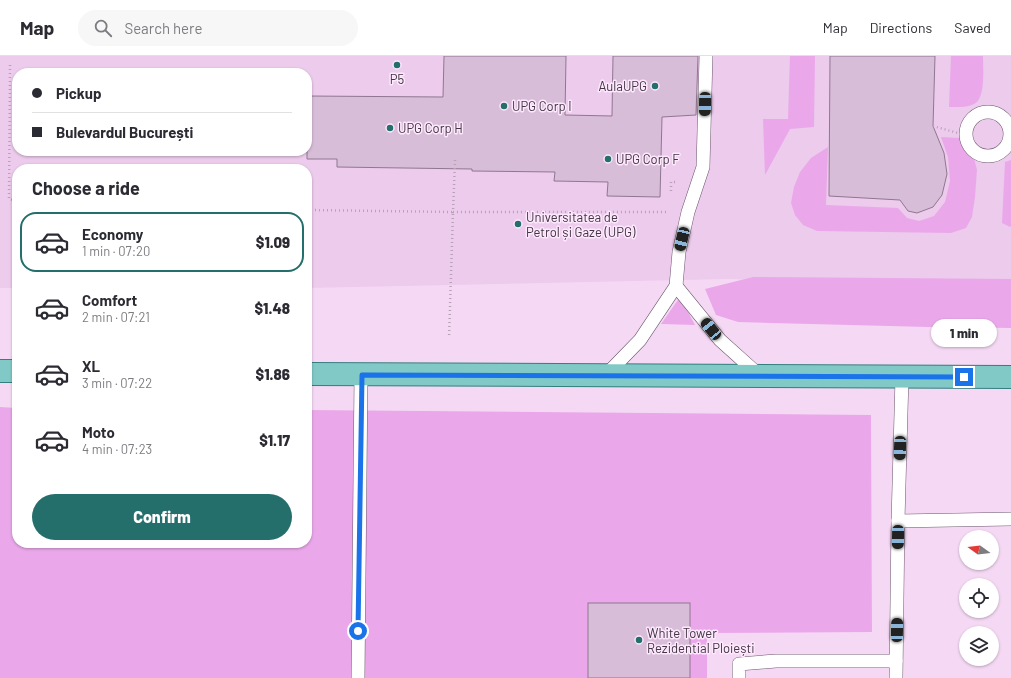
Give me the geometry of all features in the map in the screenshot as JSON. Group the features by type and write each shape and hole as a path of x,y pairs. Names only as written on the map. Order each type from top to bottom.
{"main road":[{"path":"0,371 12,371"},
{"path":"312,374 1011,377"}],"lane":[{"path":"606,375 640,340 676,286 679,252 688,212 703,167 706,56"},
{"path":"984,112 994,112 1003,118 1008,125 1011,134 1007,146 998,154 986,157 975,153 968,145 965,135 968,124 974,116 984,112"},
{"path":"676,286 720,340 760,376"},
{"path":"358,678 362,375"},
{"path":"896,678 902,377"},
{"path":"898,521 1011,519"},
{"path":"738,678 739,664 776,661 896,661"}],"path":[{"path":"10,65 9,199 12,200"},
{"path":"933,126 965,135"},
{"path":"449,338 455,160"},
{"path":"670,197 671,182 698,182"},
{"path":"312,210 670,212"}],"shaded area":[{"name":"Universitatea de Petrol și Gaze (UPG)","path":"0,56 1011,56 1011,288 729,279 312,288 312,164 12,164 12,288 0,288"},
{"path":"790,56 815,56 814,127 790,129 765,175 763,119 788,119"},
{"path":"951,56 983,56 982,90 978,101 974,104 962,107 949,107"},
{"path":"941,137 959,138 965,149 974,158 977,170 975,197 972,217 966,228 951,233 817,231 803,225 795,215 791,203 794,187 800,172 811,158 828,147 826,205 898,208 907,218 919,221 934,216 945,202 950,181 948,157"},
{"path":"1011,160 1010,227 1002,223 1005,162"},
{"path":"753,277 1011,279 1011,328 738,322 716,315 705,289"},
{"path":"680,297 695,325 661,324"},
{"path":"0,407 12,408 12,548 312,548 312,410 871,415 872,632 707,633 707,678 0,678"}],"building":[{"path":"444,56 566,56 565,115 612,116 613,56 698,56 696,115 662,117 660,197 607,196 608,182 554,181 555,172 337,167 337,159 307,159 307,156 312,156 312,96 443,97"},
{"path":"830,56 935,56 933,126 944,153 947,174 942,195 933,207 917,213 908,211 900,200 829,196"},
{"name":"White Tower Rezidential Ploiești","path":"588,603 690,603 690,678 588,678"}],"place":[{"name":"P5","path":"397,65"},
{"name":"AulaUPG","path":"655,86"},
{"name":"UPG Corp I","path":"504,106"},
{"name":"UPG Corp H","path":"390,128"},
{"name":"UPG Corp F","path":"608,159"},
{"name":"Universitatea de Petrol și Gaze (UPG)","path":"518,224"},
{"name":"White Tower Rezidential Ploiești","path":"639,640"}],"route":[{"path":"358,631 362,375 964,377"}]}
